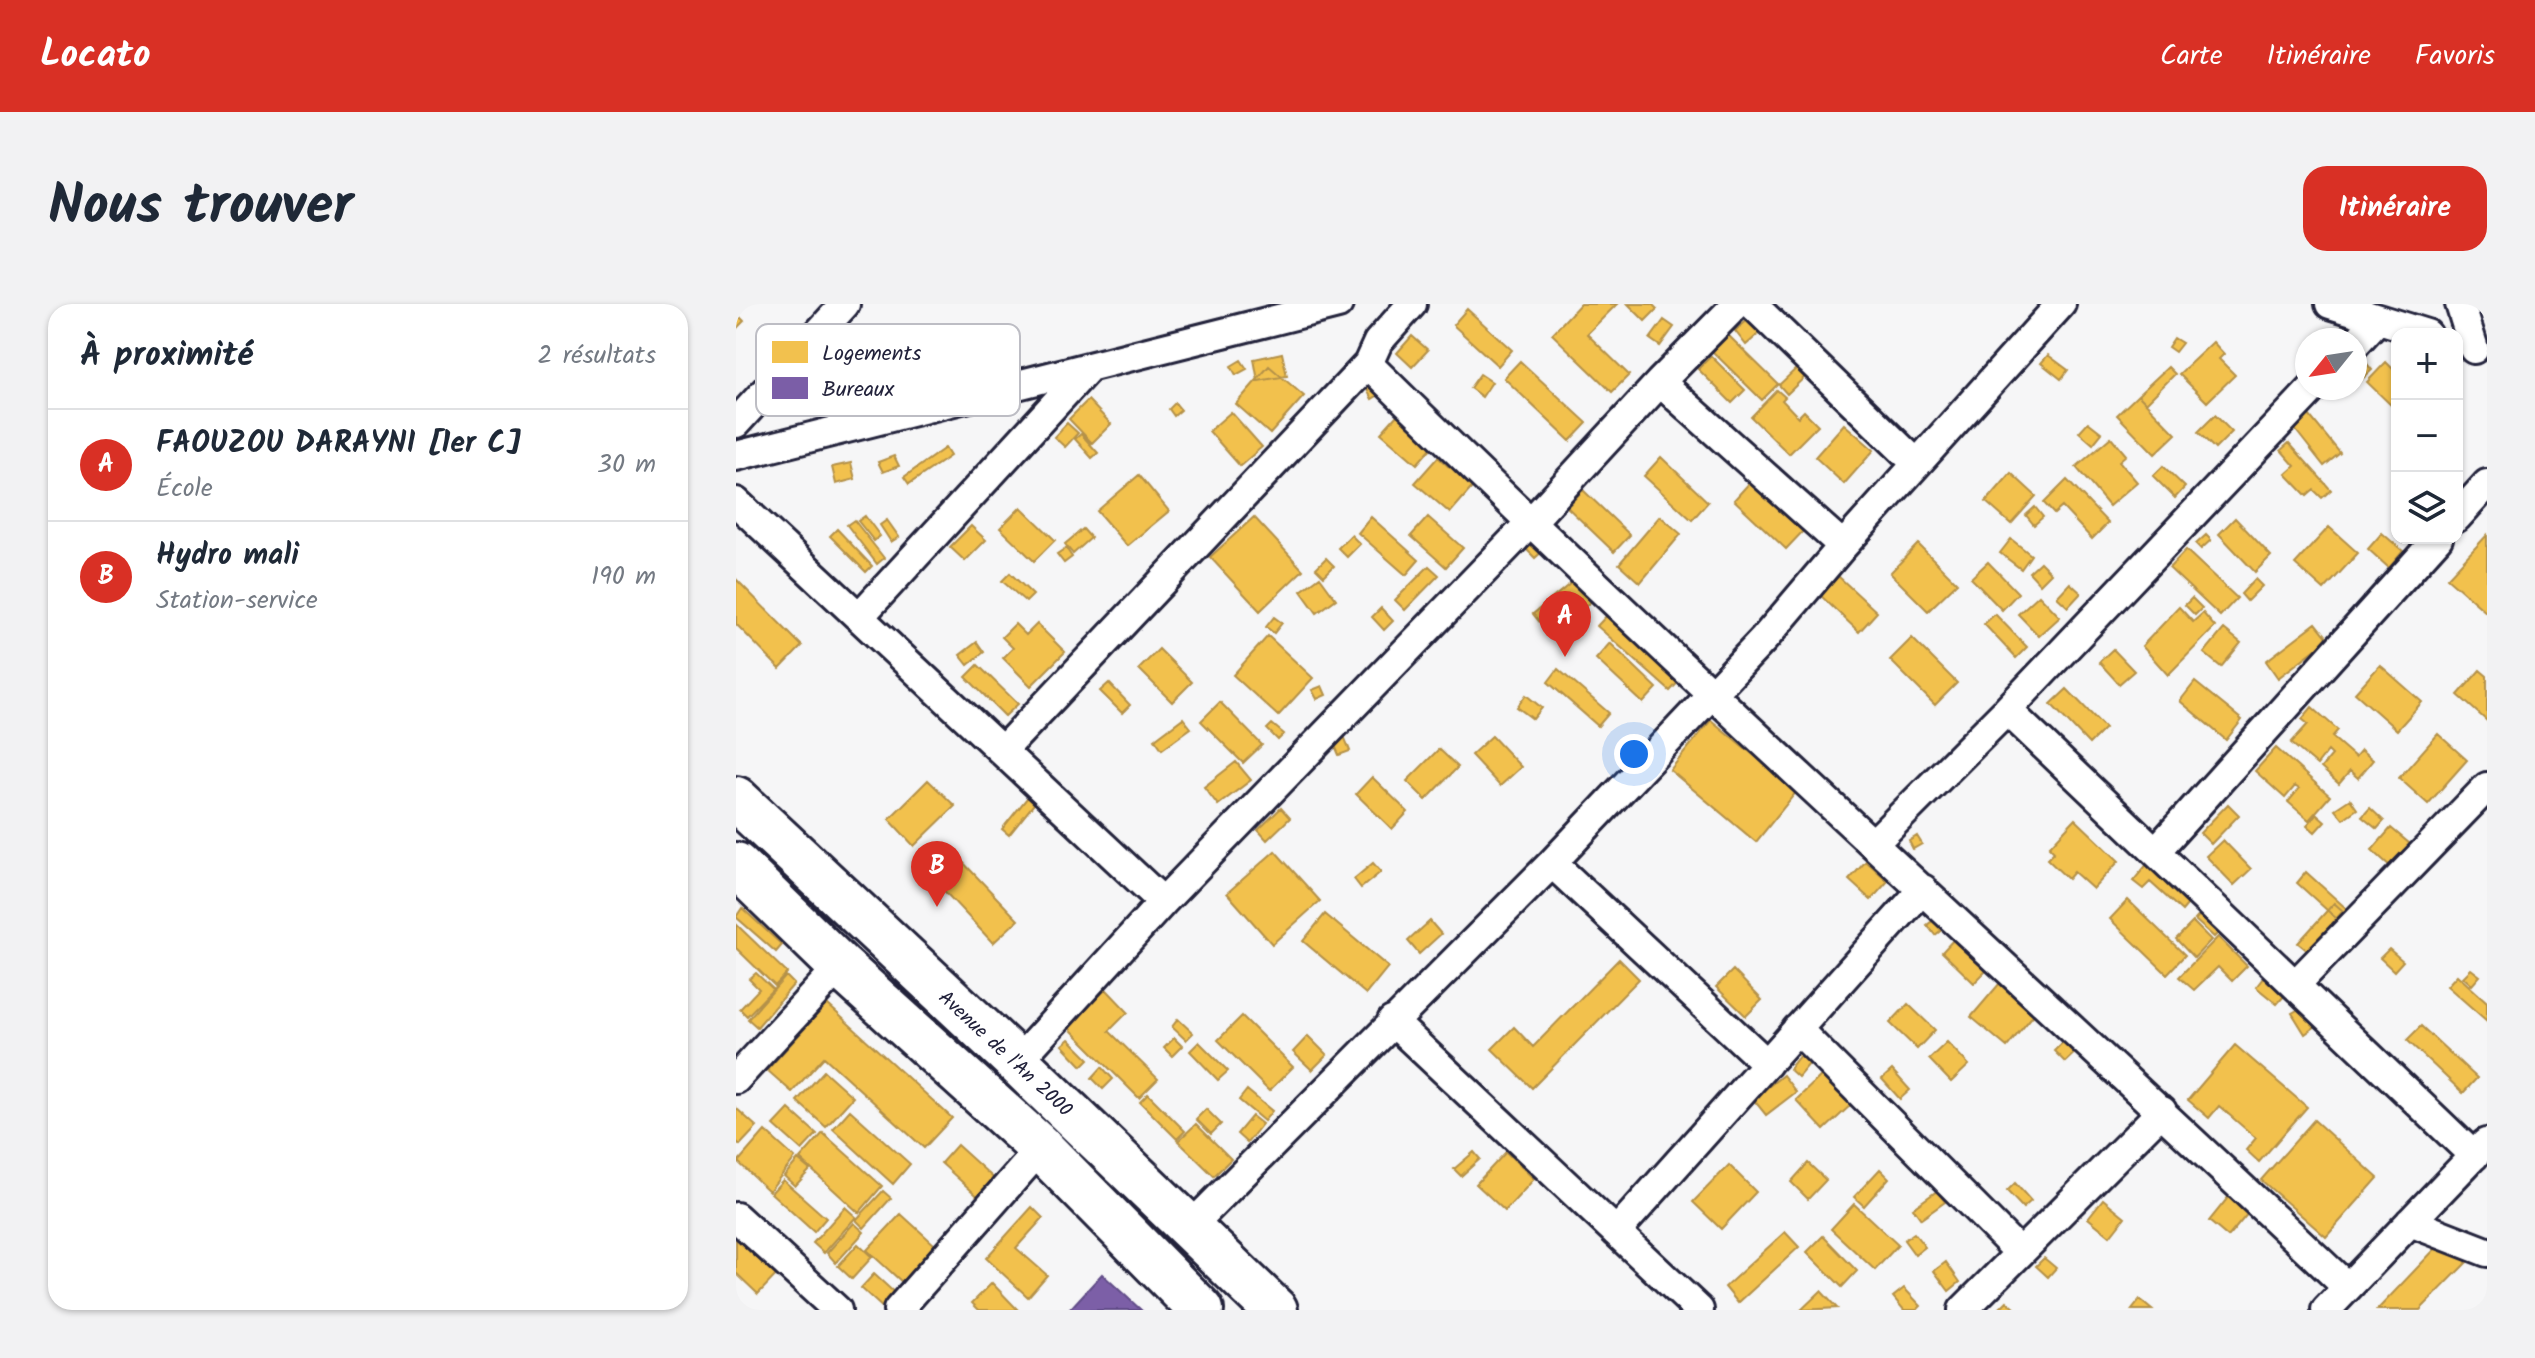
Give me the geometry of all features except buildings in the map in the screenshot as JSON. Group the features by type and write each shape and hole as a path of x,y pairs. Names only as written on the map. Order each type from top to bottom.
{"main road":[{"name":"Avenue de l'An 2000","path":"736,799 1017,1062 1275,1310"},
{"path":"736,865 840,966 1041,1148 1201,1310"}],"street":[{"path":"827,324 845,304"},
{"path":"1020,384 1338,304"},
{"path":"1002,751 1368,364 1378,342 1412,304"},
{"path":"1017,1062 1163,902 1737,304"},
{"path":"1752,304 1917,464"},
{"path":"1189,1228 1552,863 1764,639 1843,546 2061,304"},
{"path":"2330,304 2407,328"},
{"path":"2460,304 2473,348"},
{"path":"2367,331 2378,319"},
{"path":"1368,364 1530,523 2347,1287"},
{"path":"859,617 1089,367"},
{"path":"1660,382 1843,546"},
{"path":"1874,843 2007,710 2302,400"},
{"path":"736,423 756,401"},
{"path":"736,456 895,416"},
{"path":"2463,510 2487,484"},
{"path":"736,502 1163,902"},
{"path":"2156,851 2433,544"},
{"path":"2007,710 2296,984 2480,1149 2326,1310"},
{"path":"2296,984 2487,787"},
{"path":"1552,863 1767,1064"},
{"path":"1616,1232 1923,889"},
{"path":"736,1079 840,966"},
{"path":"1392,1021 1699,1310"},
{"path":"1797,1029 2020,1253"},
{"path":"1963,1310 2162,1111"},
{"path":"898,1310 1041,1148"},
{"path":"736,1217 837,1310"},
{"path":"2410,1222 2487,1252"}],"place":[{"name":"FAOUZOU DARAYNI [1er C]","path":"1565,657"},
{"name":"Hydro mali","path":"937,907"}]}
